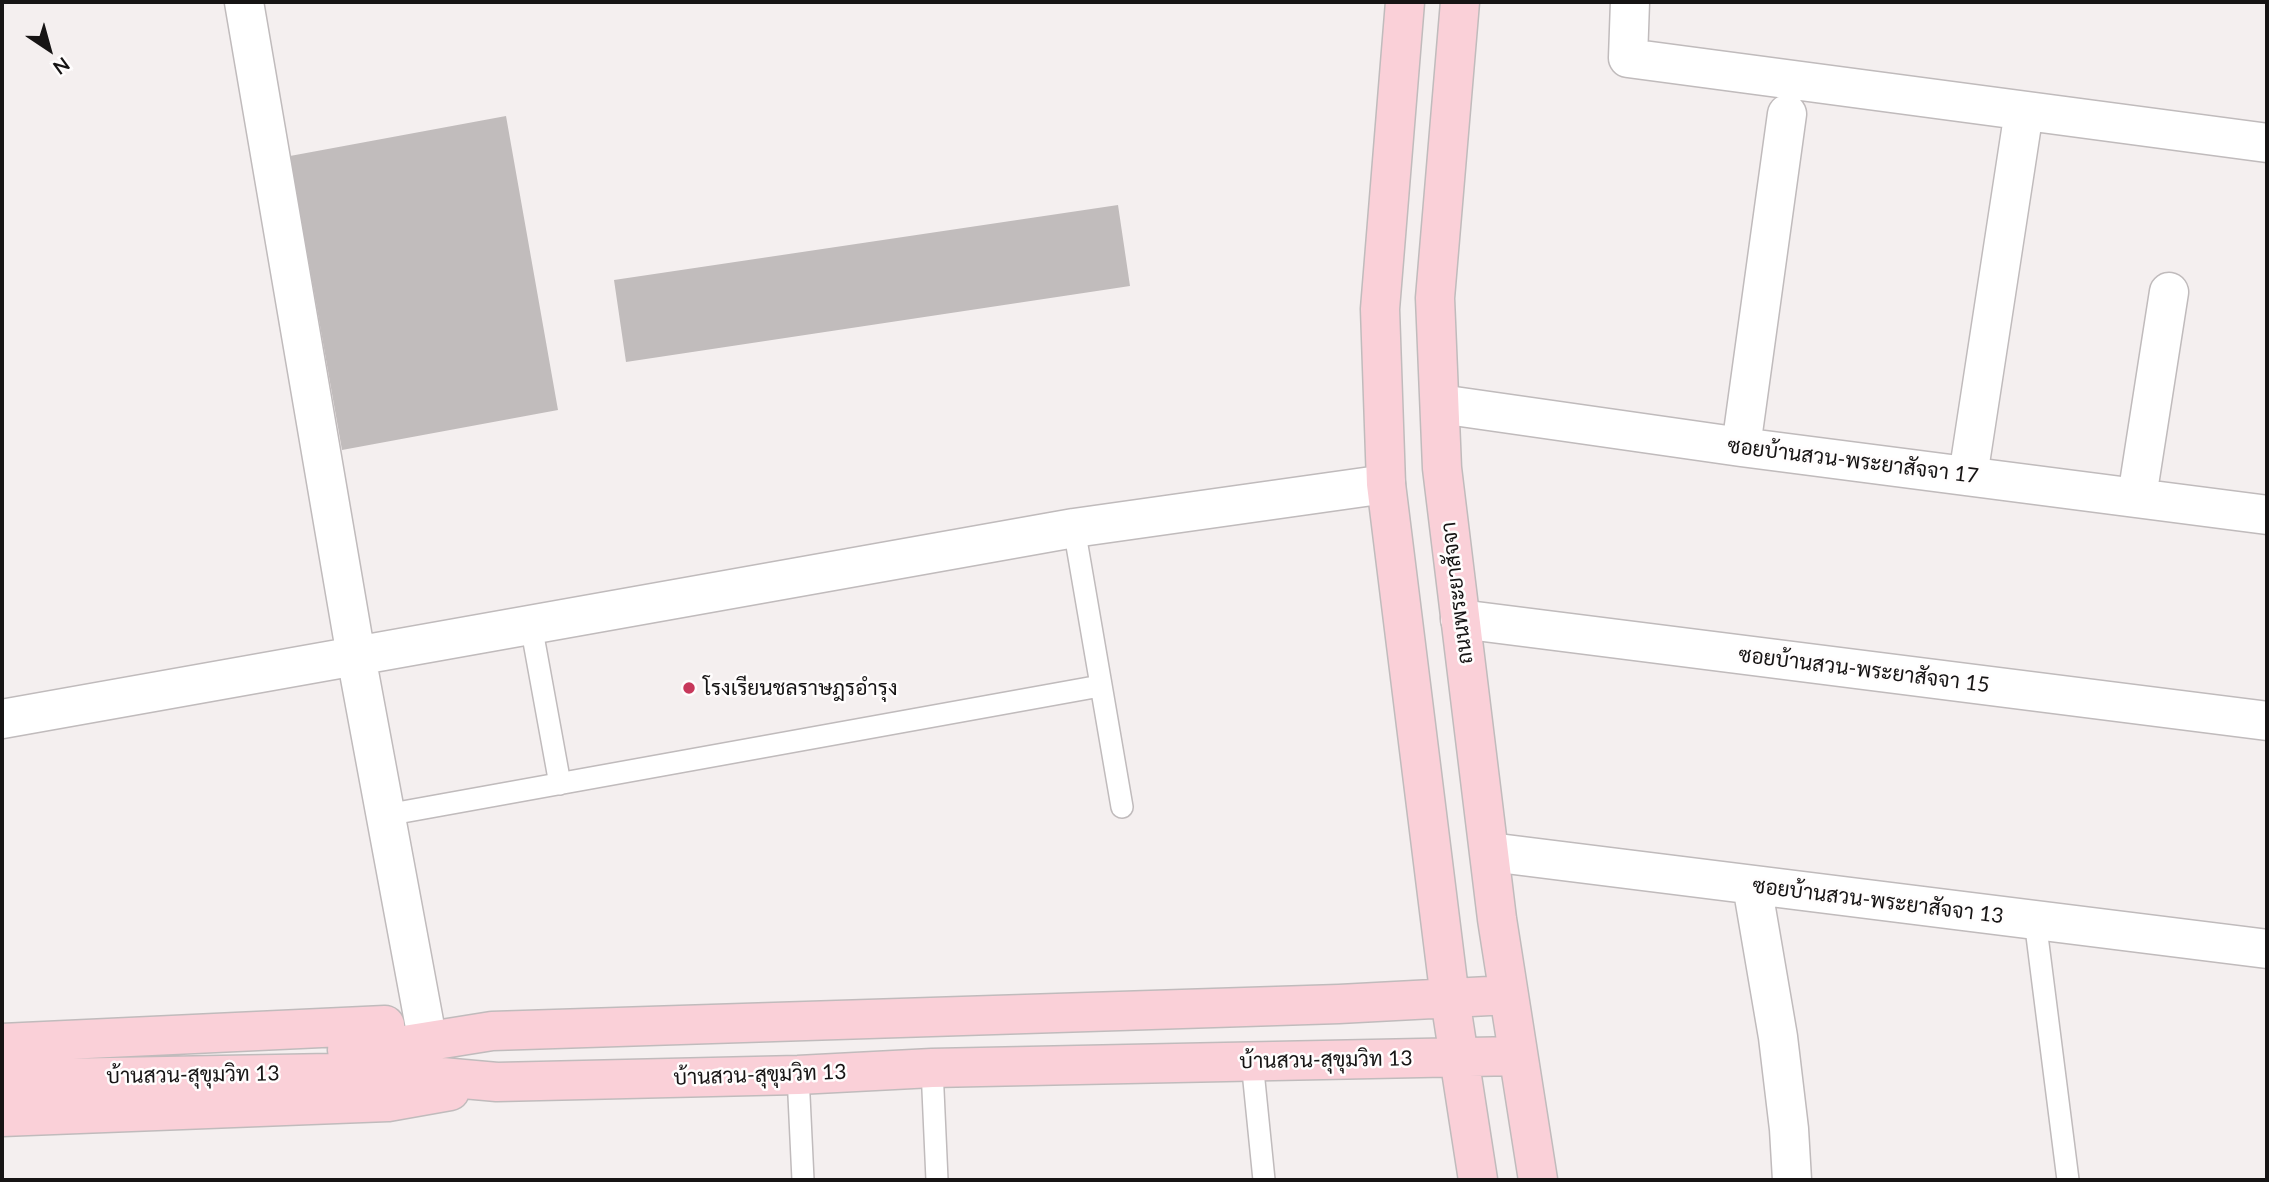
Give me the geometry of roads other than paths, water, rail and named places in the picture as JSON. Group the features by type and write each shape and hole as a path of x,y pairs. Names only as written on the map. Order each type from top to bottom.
{"main road":[{"path":"1405,2 1380,309 1386,484 1450,999 1478,1180"},
{"name":"ถนนพระยาสัจจา","path":"1460,2 1436,298 1442,468 1508,995 1538,1180"},
{"name":"บ้านสวน-สุขุมวิท 13","path":"2,1073 386,1048 492,1031 1508,995"},
{"path":"2,1043 390,1025 492,1031"},
{"name":"บ้านสวน-สุขุมวิท 13","path":"2,1079 386,1072 497,1082 932,1068 1518,1056"},
{"path":"2,1117 388,1102 497,1082"}],"street":[{"path":"244,2 356,656 425,1027"},
{"path":"1630,2 1628,58 2267,143"},
{"path":"1968,475 2024,111"},
{"path":"1741,447 1787,114"},
{"path":"2137,497 2169,292"},
{"name":"ซอยบ้านสวน-พระยาสัจจา 17","path":"1440,404 1741,447 2267,515"},
{"path":"2,719 1074,528 1386,484"},
{"name":"ซอยบ้านสวน-พระยาสัจจา 15","path":"1460,619 2267,721"},
{"name":"ซอยบ้านสวน-พระยาสัจจา 13","path":"1490,852 2267,949"},
{"path":"1752,885 1778,1037 1792,1180"}],"lane":[{"path":"1074,528 1122,807"},
{"path":"531,625 560,784"},
{"path":"386,816 1100,686"},
{"path":"2035,920 2068,1180"},
{"path":"1252,1061 1264,1180"},
{"path":"932,1068 937,1180"},
{"path":"798,1074 803,1180"}],"place":[{"name":"โรงเรียนชลราษฎรอำรุง","path":"689,688"}]}
